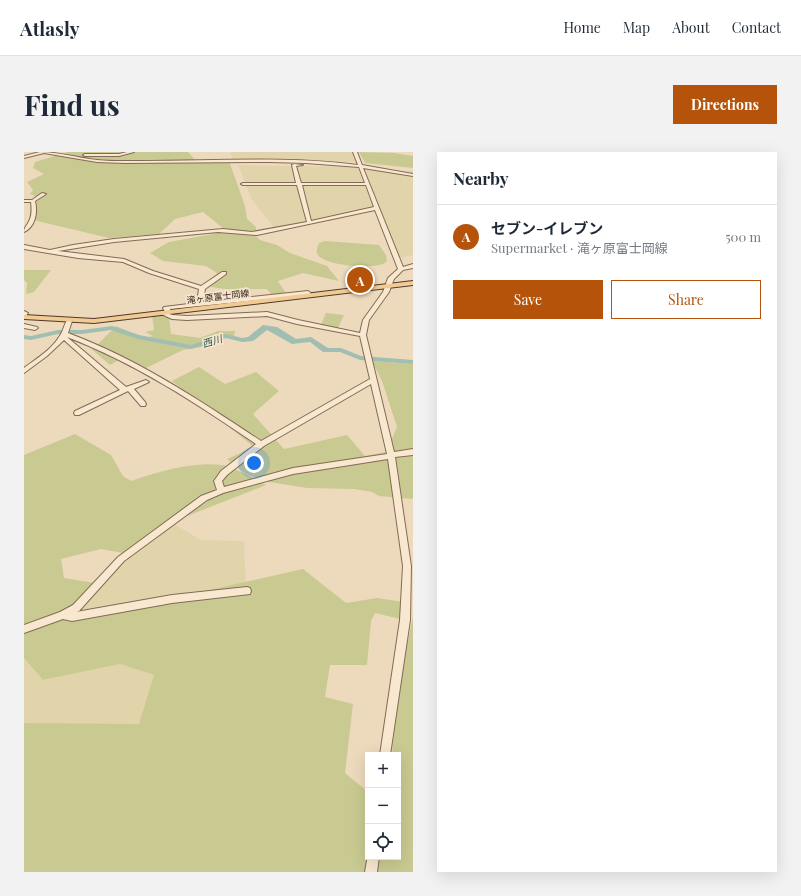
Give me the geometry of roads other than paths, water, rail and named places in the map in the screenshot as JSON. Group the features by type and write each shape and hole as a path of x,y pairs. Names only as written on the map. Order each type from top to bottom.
{"main road":[{"name":"滝ヶ原富士岡線","path":"24,315 69,321 94,321 413,283"}],"street":[{"path":"24,158 44,152 51,152 97,161 329,162 374,169"},
{"path":"73,152 87,155 119,155 132,152"},
{"path":"355,152 401,269"},
{"path":"309,222 294,165 329,165 329,162"},
{"path":"361,167 398,171 413,175"},
{"path":"398,171 413,170"},
{"path":"243,184 367,184"},
{"path":"24,201 33,201 44,194"},
{"path":"24,231 32,219 34,211 33,201"},
{"path":"52,251 77,244 132,238 195,235 219,231 256,233 376,208"},
{"path":"24,219 32,219"},
{"path":"24,247 78,256 124,261 151,272 202,288"},
{"path":"385,752 405,620 407,566 391,456 363,335 366,320 380,302 394,274 401,269 413,266"},
{"path":"200,305 202,288 224,273"},
{"path":"308,293 166,308 165,312 172,317 187,318 267,314 297,322 363,335"},
{"path":"24,370 53,348 66,334 69,321"},
{"path":"24,326 35,328"},
{"path":"66,334 143,404"},
{"path":"66,334 109,352 134,366 183,394 261,444"},
{"path":"221,491 218,481 224,473 261,444 373,380"},
{"path":"77,413 146,382"},
{"path":"24,629 63,615 76,608 121,559 191,506 221,491 293,471 413,452"},
{"path":"63,615 72,617 172,599 247,591"},
{"path":"371,872 373,860"}],"waterway":[{"name":"西川","path":"24,337 31,338 58,332 82,332 112,328 138,337 191,347 226,336 242,340 250,339 266,327 274,329 295,342 311,339 326,350 341,350 360,358 413,362"}],"place":[{"name":"セブン-イレブン","path":"360,280"}]}
